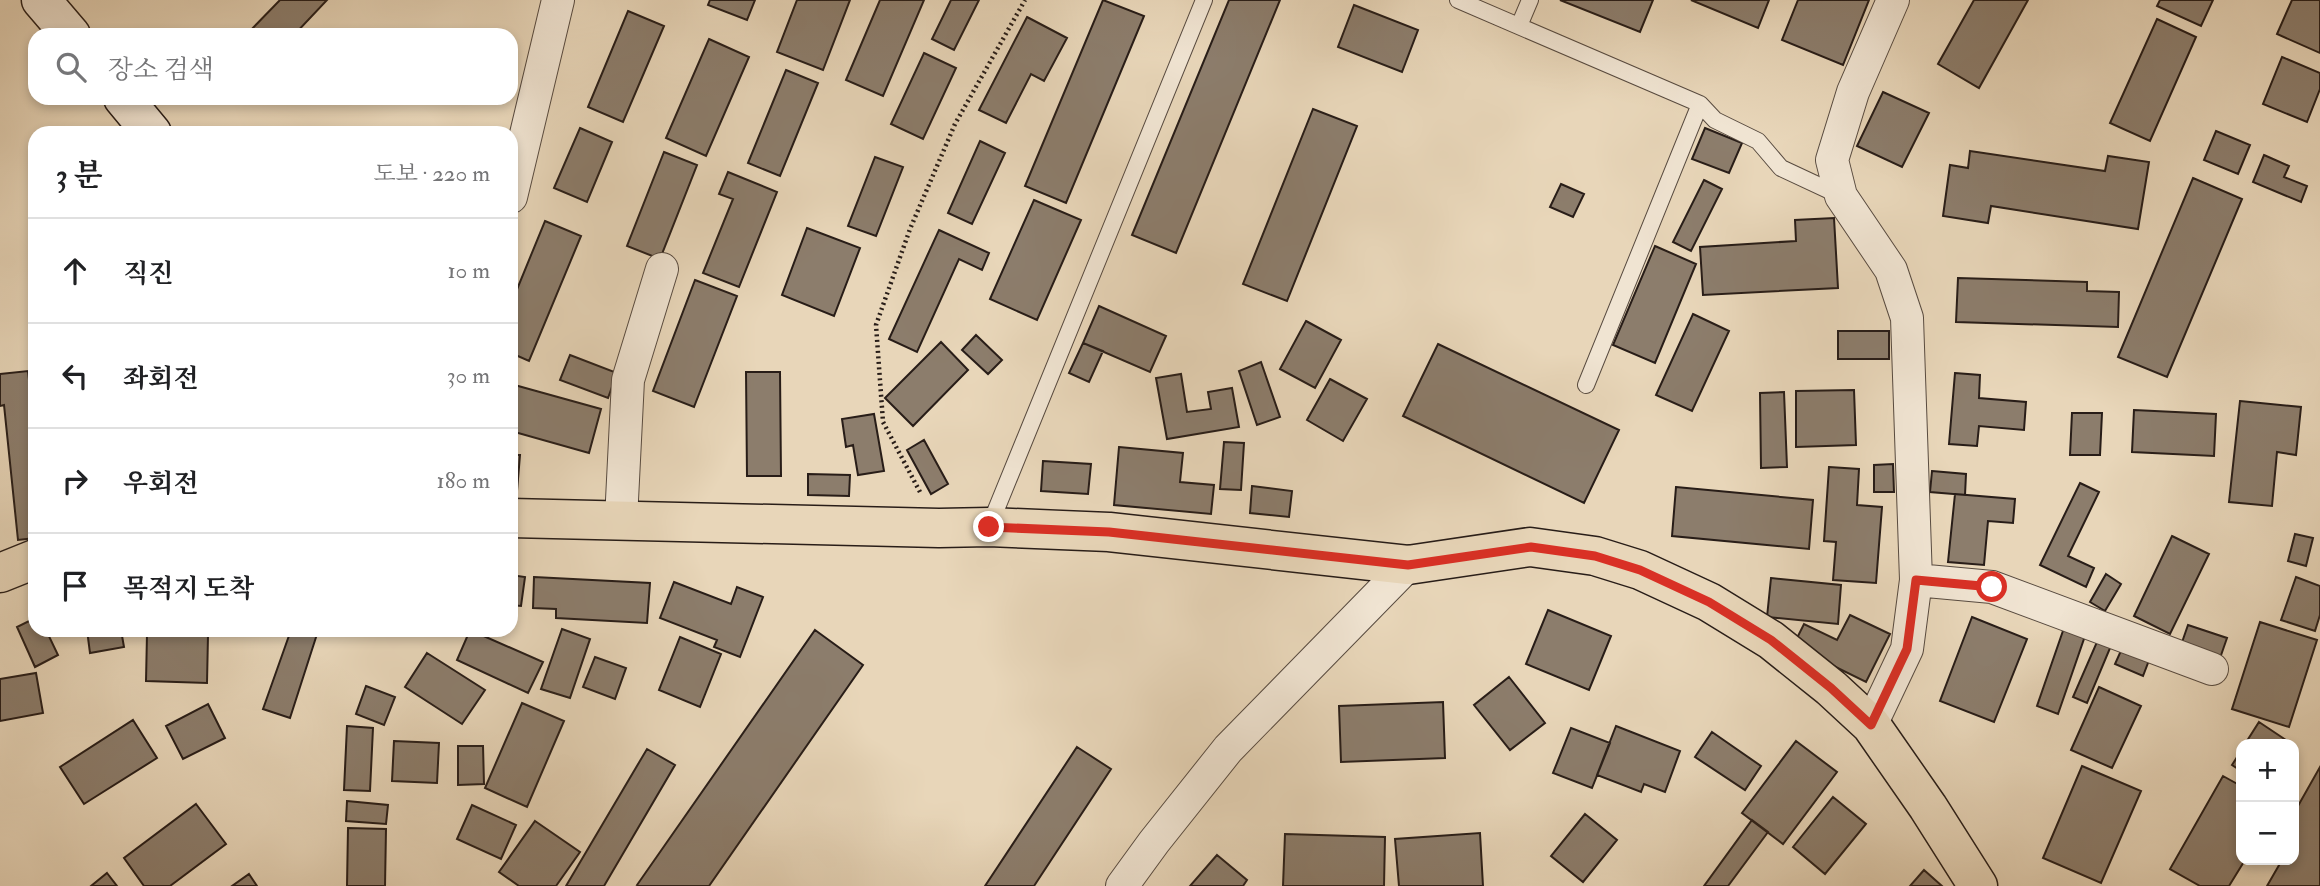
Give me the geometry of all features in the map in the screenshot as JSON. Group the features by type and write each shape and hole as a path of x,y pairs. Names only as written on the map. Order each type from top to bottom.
{"main road":[{"path":"129,105 146,126"},
{"path":"518,518 989,527 1109,532 1408,565 1531,547 1595,556 1640,570 1709,602 1771,640 1831,688 1871,725 1978,886"},
{"path":"0,573 28,562"}],"street":[{"path":"518,168 558,0"},
{"path":"1871,725 1907,649 1916,580 1907,318 1891,270 1841,196 1832,160 1853,92 1892,0"},
{"path":"621,520 628,380 662,269"},
{"path":"1122,886 1228,749 1408,565"},
{"path":"1916,580 1992,587 2212,669"}],"lane":[{"path":"989,527 1204,0"},
{"path":"1458,0 1700,104 1716,120 1758,141 1781,168 1841,196"},
{"path":"1519,26 1530,0"},
{"path":"1586,385 1700,104"}],"path":[{"path":"939,528 883,422 876,325 910,229 955,124 1026,0"}],"building":[{"path":"280,0 327,0 301,28 253,28"},
{"path":"710,0 755,0 747,20 708,5"},
{"path":"797,0 850,0 823,70 777,52"},
{"path":"880,0 924,0 883,96 846,80"},
{"path":"951,0 979,0 954,50 932,39"},
{"path":"1103,0 1144,16 1066,203 1025,186"},
{"path":"1229,0 1280,0 1176,253 1132,235"},
{"path":"1560,0 1653,0 1640,32"},
{"path":"1691,0 1769,0 1758,28"},
{"path":"1798,0 1869,0 1843,65 1782,40"},
{"path":"1974,0 2028,0 1979,88 1938,64"},
{"path":"2160,0 2213,0 2201,26 2157,6"},
{"path":"2292,0 2320,0 2320,53 2277,34"},
{"path":"1354,5 1418,30 1402,72 1338,47"},
{"path":"628,11 664,26 623,122 588,107"},
{"path":"1027,17 1067,38 1044,81 1031,74 1006,123 979,110"},
{"path":"2157,19 2196,37 2150,141 2110,123"},
{"path":"709,39 749,57 706,156 666,138"},
{"path":"924,53 956,68 923,139 891,124"},
{"path":"2282,57 2320,73 2320,89 2307,122 2263,104"},
{"path":"786,70 818,83 780,176 748,163"},
{"path":"1883,92 1929,113 1902,167 1857,146"},
{"path":"1313,109 1357,126 1287,301 1243,284"},
{"path":"580,128 612,142 587,202 554,188"},
{"path":"1705,128 1742,143 1729,173 1692,159"},
{"path":"2216,131 2250,145 2238,174 2204,160"},
{"path":"980,141 1005,153 972,224 948,213"},
{"path":"1970,151 2105,171 2108,156 2149,162 2138,229 1991,206 1988,223 1943,216 1950,165 1968,168"},
{"path":"664,152 697,165 660,259 627,246"},
{"path":"2264,155 2289,166 2284,177 2307,186 2301,202 2253,182"},
{"path":"875,157 903,167 876,236 848,226"},
{"path":"728,172 777,192 739,287 703,273 733,199 719,194"},
{"path":"2193,178 2242,199 2167,377 2118,357"},
{"path":"1704,180 1722,189 1691,251 1673,242"},
{"path":"1561,184 1584,194 1573,217 1550,207"},
{"path":"1034,200 1081,220 1037,320 990,299"},
{"path":"1834,218 1838,288 1703,295 1700,247 1796,241 1795,220"},
{"path":"545,221 581,236 529,361 518,356 518,287"},
{"path":"807,228 860,248 834,316 782,295"},
{"path":"939,230 989,253 982,270 959,259 917,352 889,339"},
{"path":"1655,246 1696,264 1655,363 1613,345"},
{"path":"1958,278 2087,282 2087,291 2119,292 2118,327 1956,322"},
{"path":"695,280 737,296 694,407 653,391"},
{"path":"1099,306 1166,336 1150,372 1083,343"},
{"path":"1693,314 1729,331 1692,411 1656,395"},
{"path":"1306,321 1341,340 1315,388 1280,369"},
{"path":"1838,331 1889,331 1889,359 1838,359"},
{"path":"976,335 1002,360 988,374 962,350"},
{"path":"941,342 968,370 913,426 885,398"},
{"path":"1083,343 1103,351 1089,382 1069,373"},
{"path":"1438,344 1619,430 1584,503 1403,416"},
{"path":"570,355 617,373 608,398 560,380"},
{"path":"1261,362 1280,417 1257,425 1239,371"},
{"path":"28,371 28,539 18,540 4,405 0,406 0,374"},
{"path":"746,372 780,372 781,476 747,476"},
{"path":"1955,373 1980,375 1979,398 2026,402 2024,430 1979,426 1977,446 1949,444"},
{"path":"1181,374 1187,412 1211,409 1208,392 1232,388 1239,427 1167,439 1156,378"},
{"path":"1330,379 1367,399 1343,441 1307,420"},
{"path":"518,386 601,409 589,453 518,433"},
{"path":"1854,390 1856,445 1796,447 1796,391"},
{"path":"1784,392 1787,467 1761,468 1760,393"},
{"path":"2240,401 2301,407 2296,455 2277,452 2272,506 2229,502"},
{"path":"2134,410 2216,414 2214,456 2132,452"},
{"path":"2072,413 2102,413 2100,455 2070,455"},
{"path":"874,414 884,471 858,475 853,445 846,447 842,419"},
{"path":"924,440 948,484 931,494 907,450"},
{"path":"1224,442 1244,443 1241,490 1220,489"},
{"path":"1119,447 1183,453 1180,482 1214,485 1211,514 1114,505"},
{"path":"1043,461 1091,464 1088,494 1041,491"},
{"path":"1893,464 1894,492 1874,492 1874,465"},
{"path":"1829,467 1859,469 1857,505 1882,507 1876,583 1833,580 1836,542 1824,541"},
{"path":"1932,471 1966,474 1965,495 1930,492"},
{"path":"808,474 850,475 849,496 808,495"},
{"path":"2080,483 2099,492 2068,556 2094,568 2086,587 2040,565"},
{"path":"1252,486 1292,491 1289,517 1250,513"},
{"path":"1676,487 1813,500 1809,549 1672,536"},
{"path":"1955,494 2015,499 2013,523 1988,521 1984,565 1948,562"},
{"path":"2295,534 2313,538 2306,566 2288,561"},
{"path":"2172,536 2209,554 2170,634 2134,616"},
{"path":"2106,574 2121,584 2105,611 2090,602"},
{"path":"518,576 525,577 521,606 518,606"},
{"path":"534,577 650,583 647,623 556,618 556,609 533,608"},
{"path":"2296,577 2320,586 2320,615 2315,631 2281,620"},
{"path":"1771,578 1841,585 1838,624 1767,617"},
{"path":"674,582 731,604 737,587 763,597 740,657 714,647 717,640 660,618"},
{"path":"1548,610 1611,636 1589,690 1526,664"},
{"path":"1850,615 1890,634 1866,682 1793,646 1804,624 1837,640"},
{"path":"1972,617 2027,639 1994,722 1940,701"},
{"path":"28,622 28,637 49,637 58,655 35,667 17,627"},
{"path":"2260,622 2317,640 2289,727 2232,709"},
{"path":"2065,625 2086,633 2058,714 2037,706"},
{"path":"2188,625 2227,638 2219,661 2180,648"},
{"path":"562,629 590,639 570,698 541,689"},
{"path":"815,630 863,665 709,886 637,885"},
{"path":"2100,635 2113,641 2087,703 2073,697"},
{"path":"88,637 122,637 124,647 90,653"},
{"path":"147,637 208,637 207,683 146,681"},
{"path":"289,637 316,637 290,718 263,709"},
{"path":"467,637 486,637 543,662 528,693 457,660"},
{"path":"680,637 721,654 700,707 659,690"},
{"path":"2124,644 2151,655 2143,676 2115,664"},
{"path":"427,653 485,690 462,724 405,687"},
{"path":"595,657 626,668 615,699 583,687"},
{"path":"36,673 43,713 0,721 0,679"},
{"path":"1509,677 1545,723 1510,750 1474,705"},
{"path":"366,686 395,697 384,725 356,714"},
{"path":"2099,687 2141,706 2112,768 2071,750"},
{"path":"1443,702 1445,758 1341,762 1339,706"},
{"path":"522,703 564,721 527,807 485,788"},
{"path":"208,704 225,738 183,759 166,726"},
{"path":"133,720 157,758 84,804 60,767"},
{"path":"2259,722 2284,739 2248,739"},
{"path":"347,726 373,728 370,791 344,790"},
{"path":"1616,726 1680,751 1665,792 1644,784 1641,792 1597,775"},
{"path":"1571,728 1610,743 1592,788 1553,773"},
{"path":"1712,732 1761,766 1745,790 1695,757"},
{"path":"394,741 439,743 437,783 392,781"},
{"path":"1796,741 1837,772 1783,844 1742,813"},
{"path":"458,746 483,746 484,784 458,785"},
{"path":"1077,747 1111,769 1034,886 985,886"},
{"path":"647,749 675,765 604,886 566,886"},
{"path":"2082,766 2141,791 2101,883 2043,858"},
{"path":"2320,767 2320,886 2267,886 2279,865 2299,865 2299,804"},
{"path":"2223,776 2236,783 2236,865 2242,865 2229,886 2200,886 2170,869"},
{"path":"1833,797 1866,824 1825,874 1793,847"},
{"path":"347,801 388,805 386,824 346,821"},
{"path":"196,804 226,844 170,886 144,886 124,858"},
{"path":"472,805 516,825 501,859 457,839"},
{"path":"1585,814 1617,840 1583,882 1551,856"},
{"path":"1752,820 1768,832 1728,886 1704,886"},
{"path":"535,821 580,852 556,886 519,886 499,872"},
{"path":"348,828 386,829 385,886 347,886"},
{"path":"1480,833 1483,886 1399,886 1395,839"},
{"path":"1285,834 1385,837 1384,886 1283,886"},
{"path":"1217,855 1247,880 1243,886 1190,886"},
{"path":"1924,870 1942,886 1910,886"},
{"path":"107,873 117,886 91,886"},
{"path":"249,874 257,886 232,886"}],"route":[{"path":"989,527 1109,532 1408,565 1531,547 1595,556 1640,570 1709,602 1771,640 1831,688 1871,725 1907,649 1916,580 1992,587"}]}
